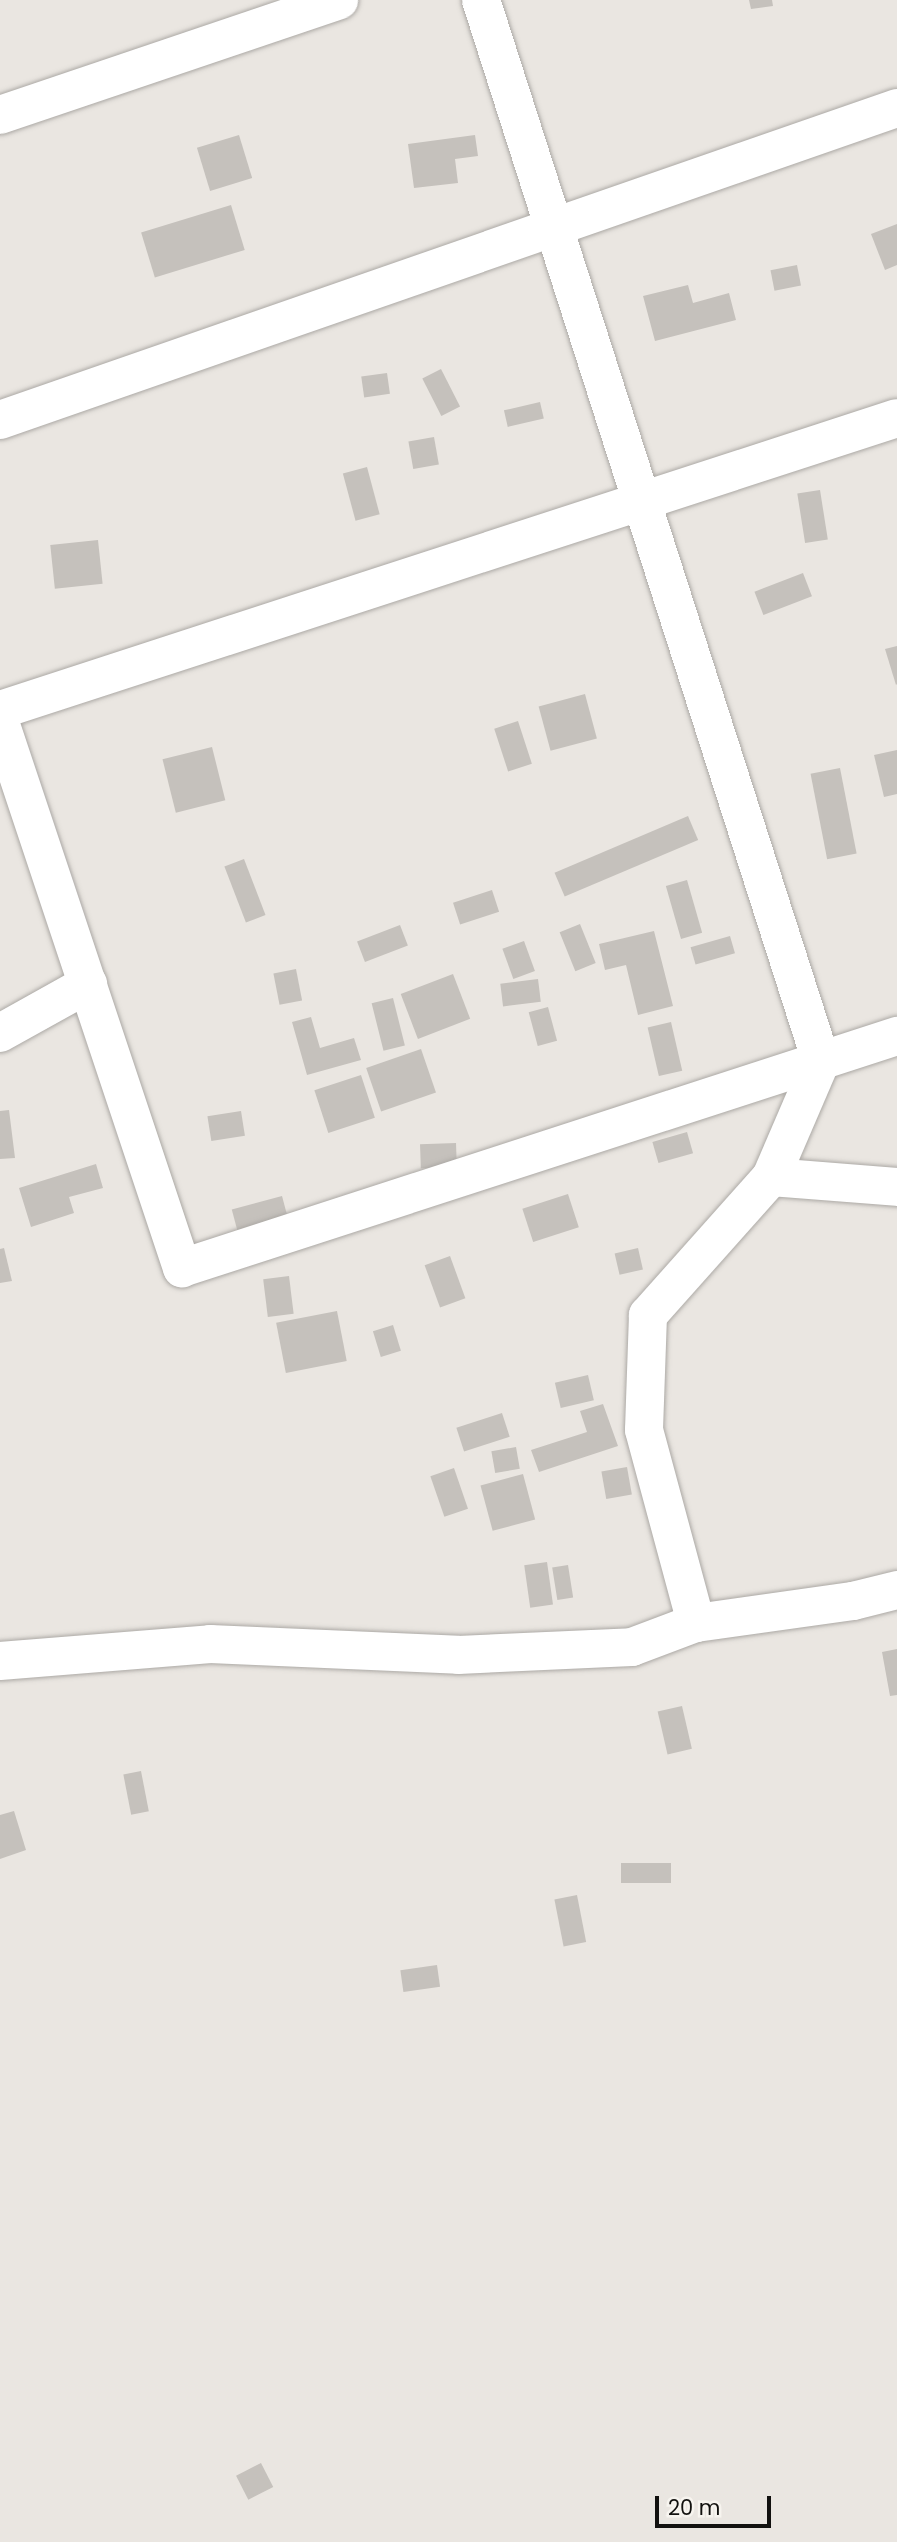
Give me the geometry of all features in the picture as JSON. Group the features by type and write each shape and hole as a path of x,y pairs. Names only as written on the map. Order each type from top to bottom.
{"street":[{"path":"0,116 339,0"},
{"path":"481,0 551,228 821,1060 771,1177 648,1315 644,1430 696,1623"},
{"path":"0,420 897,108"},
{"path":"0,710 897,418"},
{"path":"0,722 182,1268 897,1036"},
{"path":"0,1033 88,984"},
{"path":"771,1177 897,1187"},
{"path":"0,1661 210,1644 458,1655 632,1647 696,1623 853,1601 897,1590"}],"building":[{"path":"749,0 772,0 773,6 751,9"},
{"path":"239,135 252,178 210,191 197,148"},
{"path":"475,135 478,156 455,159 458,183 414,188 408,144"},
{"path":"231,205 245,250 155,277 141,232"},
{"path":"897,224 897,265 885,270 871,234"},
{"path":"797,265 801,286 775,291 770,270"},
{"path":"688,285 693,303 729,293 736,320 655,341 643,296"},
{"path":"441,369 460,406 441,416 422,379"},
{"path":"387,373 390,394 364,397 361,377"},
{"path":"540,402 544,419 508,427 504,410"},
{"path":"434,437 439,465 413,469 408,442"},
{"path":"367,467 380,514 356,521 343,473"},
{"path":"820,490 828,539 805,543 797,494"},
{"path":"98,540 103,584 55,589 50,545"},
{"path":"803,573 812,596 763,615 754,592"},
{"path":"897,646 897,684 896,685 885,649"},
{"path":"585,694 597,738 551,751 539,706"},
{"path":"518,721 532,764 508,772 494,729"},
{"path":"212,747 225,800 176,813 163,759"},
{"path":"897,750 897,794 884,797 874,755"},
{"path":"840,768 857,853 827,859 811,774"},
{"path":"688,816 698,840 565,897 555,873"},
{"path":"244,859 266,915 246,923 224,867"},
{"path":"687,880 702,933 681,939 666,886"},
{"path":"492,890 499,912 460,925 453,903"},
{"path":"580,924 596,963 575,971 560,932"},
{"path":"400,925 408,946 365,962 357,941"},
{"path":"654,931 673,1006 638,1015 626,965 605,970 599,944"},
{"path":"730,936 735,953 696,965 691,947"},
{"path":"524,941 535,971 513,979 502,949"},
{"path":"296,969 302,1000 280,1005 273,973"},
{"path":"453,974 470,1019 418,1039 401,994"},
{"path":"538,979 541,1002 503,1006 500,984"},
{"path":"393,998 405,1046 384,1051 372,1003"},
{"path":"548,1007 557,1041 538,1046 529,1012"},
{"path":"311,1017 320,1048 354,1038 361,1060 307,1075 292,1022"},
{"path":"671,1022 682,1071 659,1076 648,1027"},
{"path":"421,1049 436,1092 381,1111 366,1068"},
{"path":"361,1075 375,1118 328,1133 314,1090"},
{"path":"9,1110 15,1158 0,1159 0,1111"},
{"path":"241,1111 245,1136 211,1141 207,1116"},
{"path":"687,1132 693,1153 658,1163 652,1142"},
{"path":"456,1143 457,1167 421,1168 420,1144"},
{"path":"96,1164 103,1188 69,1197 74,1213 31,1227 19,1188"},
{"path":"568,1194 579,1227 533,1242 522,1209"},
{"path":"282,1196 288,1219 238,1233 232,1209"},
{"path":"4,1248 12,1281 0,1283 0,1249"},
{"path":"638,1248 643,1269 620,1275 615,1253"},
{"path":"450,1256 465,1298 440,1308 425,1265"},
{"path":"289,1276 294,1314 268,1317 263,1279"},
{"path":"337,1311 347,1361 286,1373 276,1323"},
{"path":"393,1325 401,1351 381,1357 373,1331"},
{"path":"588,1375 594,1400 561,1408 555,1383"},
{"path":"603,1404 618,1446 539,1472 531,1450 587,1432 580,1411"},
{"path":"502,1413 510,1437 464,1452 456,1428"},
{"path":"516,1447 520,1469 495,1473 491,1451"},
{"path":"627,1467 632,1495 606,1499 601,1472"},
{"path":"454,1468 468,1509 444,1517 430,1476"},
{"path":"523,1474 535,1519 493,1531 480,1485"},
{"path":"547,1562 553,1605 530,1608 524,1565"},
{"path":"568,1565 573,1598 557,1600 552,1568"},
{"path":"897,1649 897,1695 890,1696 882,1652"},
{"path":"682,1706 692,1749 668,1754 658,1712"},
{"path":"141,1771 149,1811 131,1815 123,1774"},
{"path":"14,1811 26,1850 0,1859 0,1815"},
{"path":"621,1863 671,1863 671,1883 621,1883"},
{"path":"577,1895 586,1942 564,1947 554,1899"},
{"path":"437,1965 440,1987 403,1992 400,1970"},
{"path":"261,2463 273,2487 248,2500 236,2476"}]}
